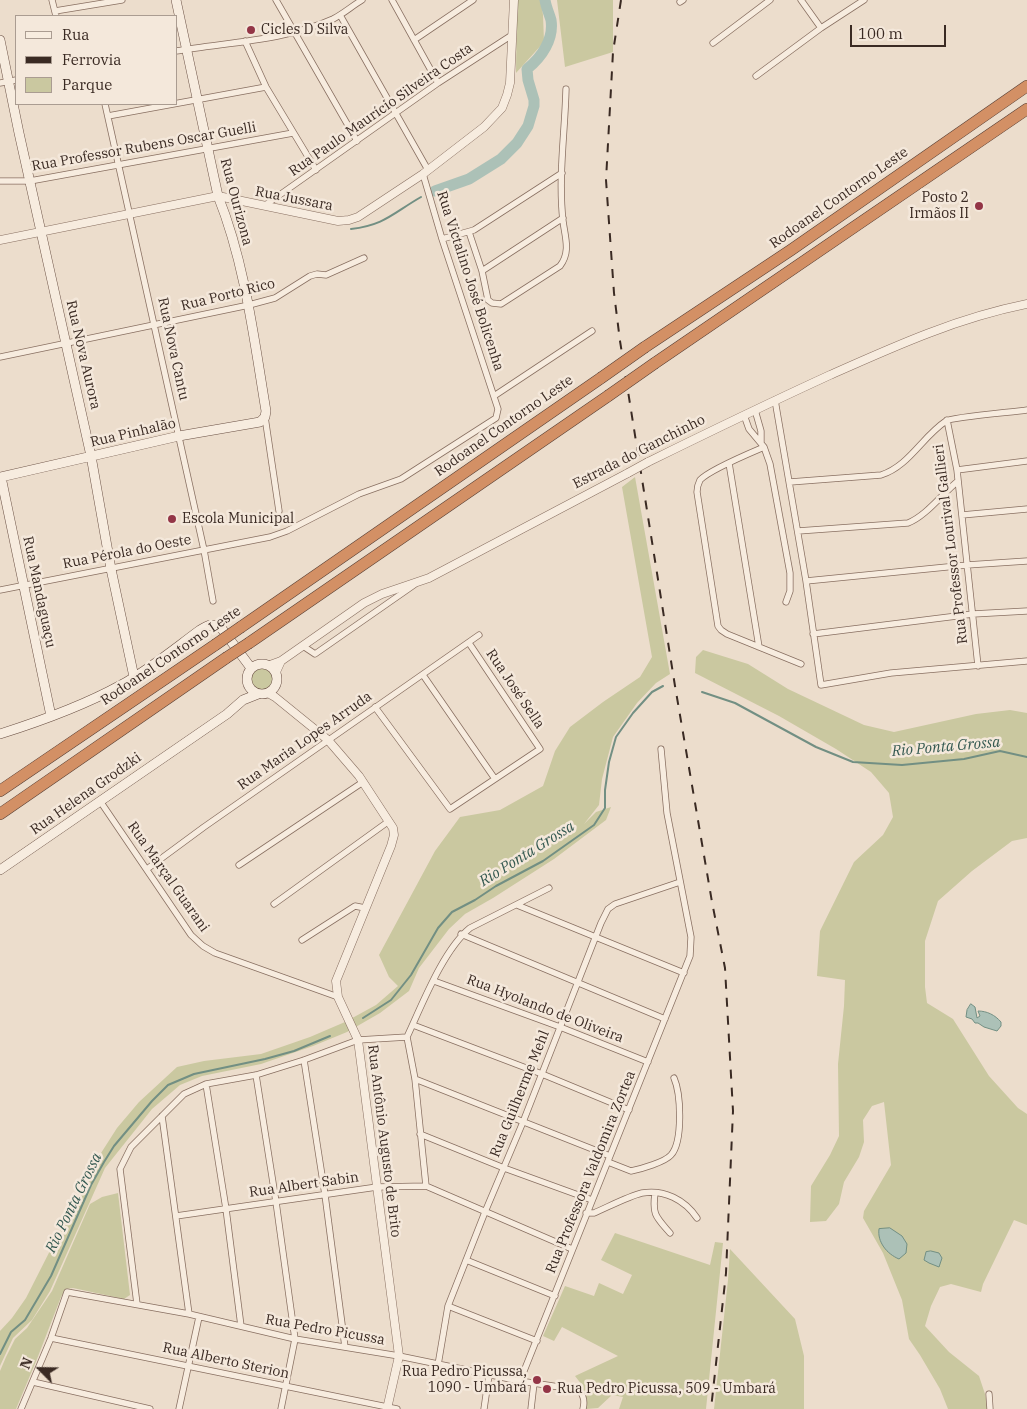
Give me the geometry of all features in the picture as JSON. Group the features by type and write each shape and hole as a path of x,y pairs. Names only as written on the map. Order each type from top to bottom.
{"highway":[{"name":"Rodoanel Contorno Leste","path":"0,792 1027,86"},
{"path":"0,814 1027,109"}],"main road":[{"name":"Rua Ourizona","path":"176,0 218,196 226,216 248,305 266,414"},
{"name":"Rua Nova Aurora","path":"0,40 91,456 111,569 134,677"},
{"name":"Rua Pinhalão","path":"0,476 179,436 260,422 266,414"},
{"name":"Rua Mandaguaçu","path":"0,476 50,716"},
{"path":"0,734 108,692 134,677 210,624 222,629 251,668"},
{"path":"261,663 270,665 276,672 278,682 272,693 258,694 250,688 247,675 251,668 261,663"},
{"name":"Rua Helena Grodzki","path":"188,740 239,696 248,684"},
{"name":"Rua Helena Grodzki","path":"0,870 227,714 243,700 258,694"}],"street":[{"path":"52,0 55,14 122,0"},
{"path":"276,0 357,141"},
{"path":"178,51 307,29 340,15 362,0"},
{"path":"392,0 438,83"},
{"path":"414,40 473,0"},
{"name":"Rua Jussara","path":"0,240 218,196 338,221 358,217 425,172 484,127 502,108 508,95 510,83 514,0"},
{"path":"713,44 770,0"},
{"path":"801,0 821,28"},
{"path":"756,76 821,28 864,0"},
{"name":"Rua Victalino José Bolicenha","path":"314,518 359,494 401,478 496,418 498,409 442,239 425,172 397,113 340,15"},
{"name":"Rua Paulo Maurício Silveira Costa","path":"264,206 438,83 512,34"},
{"path":"245,41 266,87 316,170"},
{"path":"178,103 266,87"},
{"path":"469,232 482,270 488,300 492,303 501,304 560,266 566,259 562,173 566,88"},
{"name":"Rua Nova Cantu","path":"105,105 204,550 212,601"},
{"path":"108,116 169,105"},
{"name":"Rua Professor Rubens Oscar Guelli","path":"0,181 30,181 292,133"},
{"path":"442,239 469,232 562,173"},
{"path":"482,270 563,218"},
{"name":"Rua Porto Rico","path":"0,357 275,298 310,276 326,275 364,258"},
{"name":"Estrada do Ganchinho","path":"270,665 281,662 364,603 382,594 417,583 648,462 775,400 885,350 932,331 978,316 1027,304"},
{"path":"494,396 592,331"},
{"path":"775,400 798,531 821,685 892,673 1027,661"},
{"path":"755,410 770,464 790,573 790,591 786,602"},
{"path":"790,482 880,475 892,471 947,420 1027,410"},
{"path":"266,414 280,511"},
{"path":"744,415 753,434 763,444"},
{"name":"Rua Professor Lourival Gallieri","path":"947,420 957,470 978,666"},
{"path":"753,434 758,430 761,431"},
{"path":"763,444 701,479 698,484 697,492 716,616 720,630 727,634 801,664"},
{"path":"957,470 1027,461"},
{"path":"729,463 760,647"},
{"path":"798,531 908,523 923,515 958,481"},
{"path":"962,515 1027,509"},
{"name":"Rua Pérola do Oeste","path":"0,590 270,537 314,518"},
{"path":"806,581 1027,561"},
{"path":"303,646 315,654 417,583"},
{"path":"813,634 973,614 1027,611"},
{"name":"Rua Maria Lopes Arruda","path":"147,870 204,827 479,635"},
{"name":"Rua José Sella","path":"469,642 540,749 495,779"},
{"name":"Estrada do Ganchinho","path":"276,672 281,662"},
{"path":"375,707 450,809 495,779 422,675"},
{"name":"Rua Antônio Augusto de Brito","path":"272,693 328,740 363,782 393,828 394,835 391,846 336,981 338,997 358,1040 399,1356 387,1408"},
{"name":"Rua Professora Valdomira Zortea","path":"520,1381 556,1296 586,1213 690,956 691,937 667,813 661,749"},
{"path":"239,865 363,782"},
{"name":"Rua Marçal Guarani","path":"100,801 191,935 204,946 215,953 338,997"},
{"path":"274,904 389,821"},
{"name":"Rua Guilherme Mehl","path":"438,1365 448,1306 601,923 611,906 680,882"},
{"path":"426,1186 415,1079 407,1037 445,959 462,934 470,928 549,888"},
{"path":"517,905 684,973"},
{"path":"302,940 355,906 365,908"},
{"path":"462,934 665,1019"},
{"name":"Rua Hyolando de Oliveira","path":"434,981 560,1027 648,1062"},
{"path":"412,1025 542,1074 629,1110"},
{"path":"137,1304 120,1169 132,1147 184,1094 206,1084 256,1075 358,1040 407,1037"},
{"path":"304,1060 346,1347"},
{"path":"256,1075 295,1339 281,1409"},
{"path":"415,1079 523,1122 609,1159 631,1171 666,1159 675,1148 680,1114 678,1086 674,1078"},
{"path":"206,1084 226,1209 241,1326"},
{"path":"162,1116 189,1314"},
{"path":"420,1134 504,1168 592,1200"},
{"name":"Rua Albert Sabin","path":"176,1216 377,1187 426,1186 572,1249"},
{"path":"586,1213 594,1213 641,1193 655,1193 669,1195 682,1202 691,1208 697,1218"},
{"path":"655,1193 653,1208 656,1217 670,1233"},
{"path":"466,1260 556,1296"},
{"name":"Rua Pedro Picussa","path":"51,1338 67,1292 189,1314 295,1339 399,1356 534,1384 578,1390 583,1395 584,1409"},
{"path":"448,1306 537,1341"},
{"path":"179,1409 199,1317"},
{"path":"21,1409 51,1338"},
{"name":"Rua Alberto Sterion","path":"51,1338 396,1409"},
{"path":"484,1409 489,1375"},
{"path":"32,1382 129,1407 150,1409"},
{"path":"531,1409 534,1384"},
{"path":"989,1394 990,1409"}],"green space":[{"path":"517,0 541,0 544,42 516,73"},
{"path":"557,0 613,0 613,52 565,67"},
{"path":"635,477 670,674 656,683 637,703 613,737 602,779 599,805 584,824 596,812 611,807 606,820 554,859 465,914 449,929 419,968 409,991 380,1013 347,1032 313,1046 261,1064 202,1076 180,1085 152,1109 105,1168 50,1291 32,1320 13,1338 0,1366 0,1331 26,1298 94,1164 117,1128 139,1102 177,1067 204,1061 261,1054 310,1037 345,1022 376,1005 398,986 389,977 379,955 435,851 460,817 500,810 543,786 555,751 570,727 640,677 652,657 622,487"},
{"path":"703,650 748,664 788,689 864,725 894,732 976,714 1010,710 1027,713 1027,838 1012,841 972,871 938,901 925,941 927,1003 953,1019 989,1076 1018,1108 1027,1114 1027,1225 1014,1220 983,1284 981,1292 951,1284 940,1287 931,1306 925,1326 949,1352 979,1376 988,1409 948,1409 940,1389 909,1339 902,1300 883,1253 863,1218 864,1211 891,1165 884,1102 872,1106 863,1120 864,1142 859,1157 844,1182 839,1204 826,1221 810,1222 811,1186 839,1136 838,1064 845,980 817,976 820,931 854,862 883,835 893,817 889,793 871,772 836,749 779,716 695,673 696,657"},
{"path":"262,667 271,670 274,679 271,688 262,691 253,688 250,679 253,670"},
{"path":"118,1193 130,1295 124,1299 73,1288 66,1289 61,1297 16,1409 0,1409 0,1371 15,1339 27,1328 52,1291 90,1204 102,1197"},
{"path":"615,1233 710,1265 715,1242 723,1243 706,1409 619,1409 623,1397 612,1395 598,1408 586,1409 582,1385 575,1376 618,1356 562,1327 554,1341 543,1336 565,1286 594,1296 599,1283 623,1294 632,1275 601,1260"},
{"path":"730,1249 795,1319 804,1356 804,1409 714,1409"}],"shaded area":[{"path":"971,1004 975,1007 977,1018 980,1016 978,1011 981,1011 991,1014 1001,1022 1001,1026 997,1031 975,1023 972,1019 966,1017 967,1010"},
{"path":"890,1228 902,1236 907,1244 906,1253 899,1259 887,1251 881,1243 879,1229"},
{"path":"926,1252 939,1253 942,1258 939,1267 924,1260"}],"waterway":[{"path":"435,191 469,179 501,159 517,143 528,126 534,100 527,69 538,59 546,47 551,34 551,20 545,0"},
{"path":"351,229 372,225 388,218 421,197"},
{"name":"Rio Ponta Grossa","path":"363,1018 391,1000 411,975 438,928 452,912 543,861 594,825 605,808 605,790 609,762 616,737 633,713 652,692 663,686"},
{"name":"Rio Ponta Grossa","path":"702,692 735,703 816,747 853,762 902,765 964,759 1000,751 1027,757"},
{"name":"Rio Ponta Grossa","path":"0,1354 11,1332 25,1320 51,1276 91,1185 104,1162 114,1146 168,1085 194,1074 294,1051 330,1036"}],"railway":[{"path":"621,0 613,52 606,180 614,293 675,686 725,968 733,1111 726,1273 711,1409"}],"place":[{"name":"Cicles D Silva","path":"251,30"},
{"name":"Posto 2 Irmãos II","path":"979,206"},
{"name":"Escola Municipal","path":"172,519"},
{"name":"Rua Pedro Picussa, 1090 - Umbará","path":"537,1380"},
{"name":"Rua Pedro Picussa, 509 - Umbará","path":"547,1389"}]}
